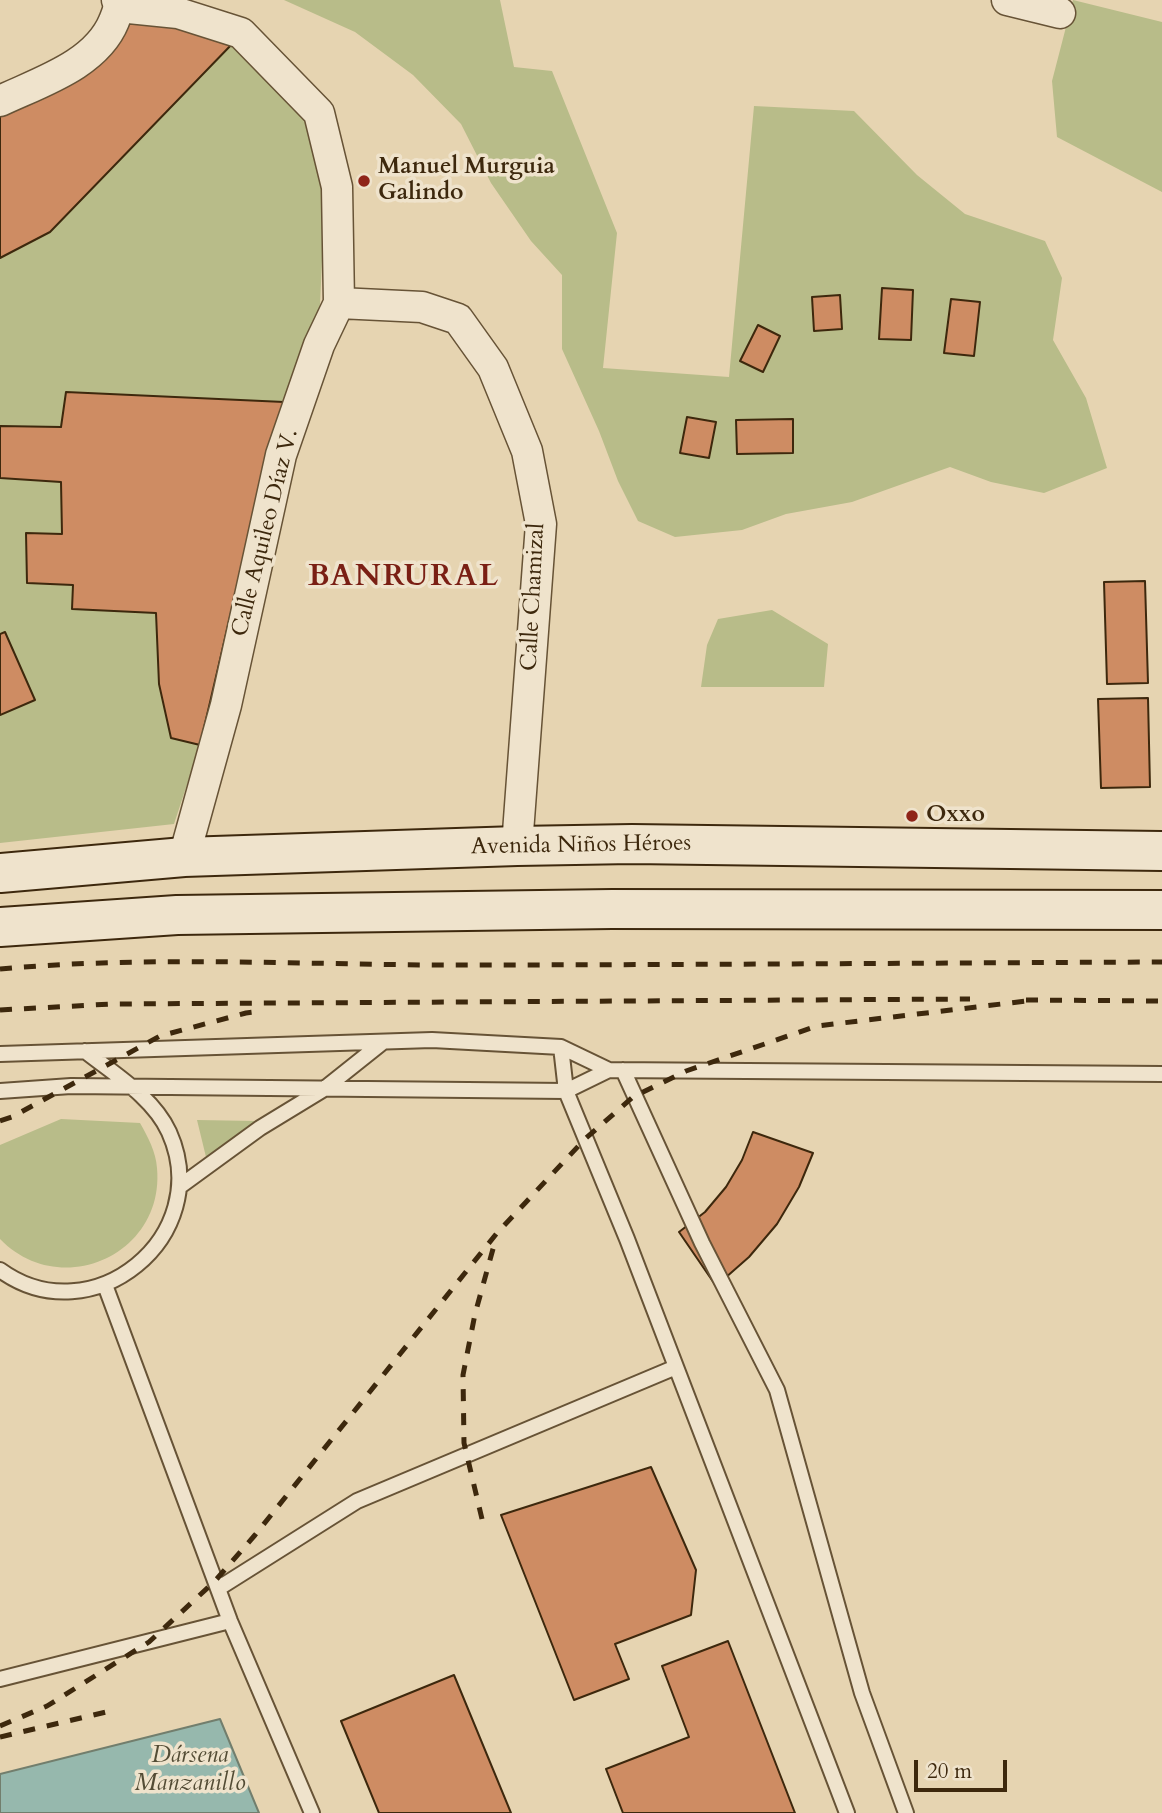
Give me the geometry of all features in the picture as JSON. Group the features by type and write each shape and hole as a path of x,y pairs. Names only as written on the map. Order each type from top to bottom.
{"main road":[{"name":"Avenida Niños Héroes","path":"0,873 184,857 517,846 632,844 1162,851"},
{"path":"0,928 177,915 612,909 1162,910"}],"street":[{"path":"1007,0 1060,13"},
{"path":"0,101 76,65 108,35 118,4"},
{"name":"Calle Aquileo Díaz V.","path":"118,4 178,13 241,33 319,113 337,187 339,303 319,345 281,455 226,705 184,857"},
{"name":"Calle Chamizal","path":"339,303 422,307 458,319 493,368 527,452 541,524 517,846"}],"lane":[{"path":"0,1054 432,1040 561,1047 616,1070 1162,1074"},
{"path":"179,1187 260,1128 324,1089 383,1041"},
{"path":"561,1047 566,1091 627,1239 847,1813"},
{"path":"0,1270 30,1286 56,1291 81,1291 105,1285 137,1266 158,1245 173,1218 179,1187 177,1155 169,1131 149,1102 85,1051"},
{"path":"0,1091 71,1086 566,1091 616,1070"},
{"path":"616,1070 777,1390 862,1693 906,1813"},
{"path":"105,1285 230,1621 312,1813"},
{"path":"219,1588 357,1501 676,1367"},
{"path":"0,1679 230,1621"}],"green space":[{"path":"284,0 500,0 514,67 552,71 617,233 603,368 729,377 754,106 854,111 917,175 965,214 1045,241 1062,278 1053,340 1086,398 1107,468 1044,493 991,482 950,467 852,502 786,514 742,530 675,537 638,521 618,481 562,349 562,275 531,241 491,183 461,124 413,75 355,32"},
{"path":"1073,0 1162,22 1162,192 1057,137 1052,81"},
{"path":"234,42 302,113 325,194 320,305 284,402 66,392 61,427 0,426 0,258"},
{"path":"0,478 61,482 62,534 27,534 27,583 73,585 73,609 156,613 159,684 171,738 200,745 174,824 0,843"},
{"path":"772,610 828,644 824,687 701,687 707,645 718,619"},
{"path":"61,1119 140,1123 151,1145 157,1168 155,1199 144,1225 127,1245 104,1259 78,1267 51,1266 24,1257 0,1239 0,1145"},
{"path":"197,1120 257,1121 206,1157"}],"water":[{"name":"Dársena Manzanillo","path":"220,1719 259,1813 0,1813 0,1774"}],"building":[{"path":"125,17 174,23 234,42 50,232 0,258 0,111"},
{"path":"882,288 913,290 911,340 879,339"},
{"path":"840,295 842,329 814,331 812,297"},
{"path":"951,299 980,302 974,356 944,353"},
{"path":"758,325 780,336 763,372 740,361"},
{"path":"66,392 284,402 268,455 200,745 171,738 159,684 156,613 72,609 73,585 27,583 26,533 62,534 61,482 0,478 0,426 61,427"},
{"path":"687,417 716,422 709,458 680,453"},
{"path":"793,419 793,453 737,454 736,420"},
{"path":"1145,581 1148,683 1107,684 1104,582"},
{"path":"5,632 35,700 0,715 0,634"},
{"path":"1148,698 1150,787 1101,788 1098,699"},
{"path":"753,1132 813,1153 799,1187 777,1224 749,1257 716,1286 679,1232 705,1212 726,1187 742,1160"},
{"path":"651,1467 696,1570 691,1615 615,1644 629,1679 574,1700 501,1515"},
{"path":"728,1641 795,1813 623,1813 606,1769 689,1737 662,1666"},
{"path":"454,1675 511,1813 379,1813 341,1721"}],"railway":[{"path":"0,969 162,962 432,965 1162,962"},
{"path":"0,1010 112,1004 970,999"},
{"path":"1026,1000 1162,1001"},
{"path":"0,1726 47,1706 149,1642 215,1581 255,1535 497,1233 585,1139 633,1097 686,1071 817,1026 1035,1000"},
{"path":"0,1121 160,1036 263,1011"},
{"path":"482,1519 464,1443 463,1375 475,1314 496,1238"},
{"path":"0,1737 106,1712"}],"place":[{"name":"Manuel Murguia Galindo","path":"364,181"},
{"name":"Oxxo","path":"912,816"}],"district":[{"name":"BANRURAL","path":"404,578"}]}
